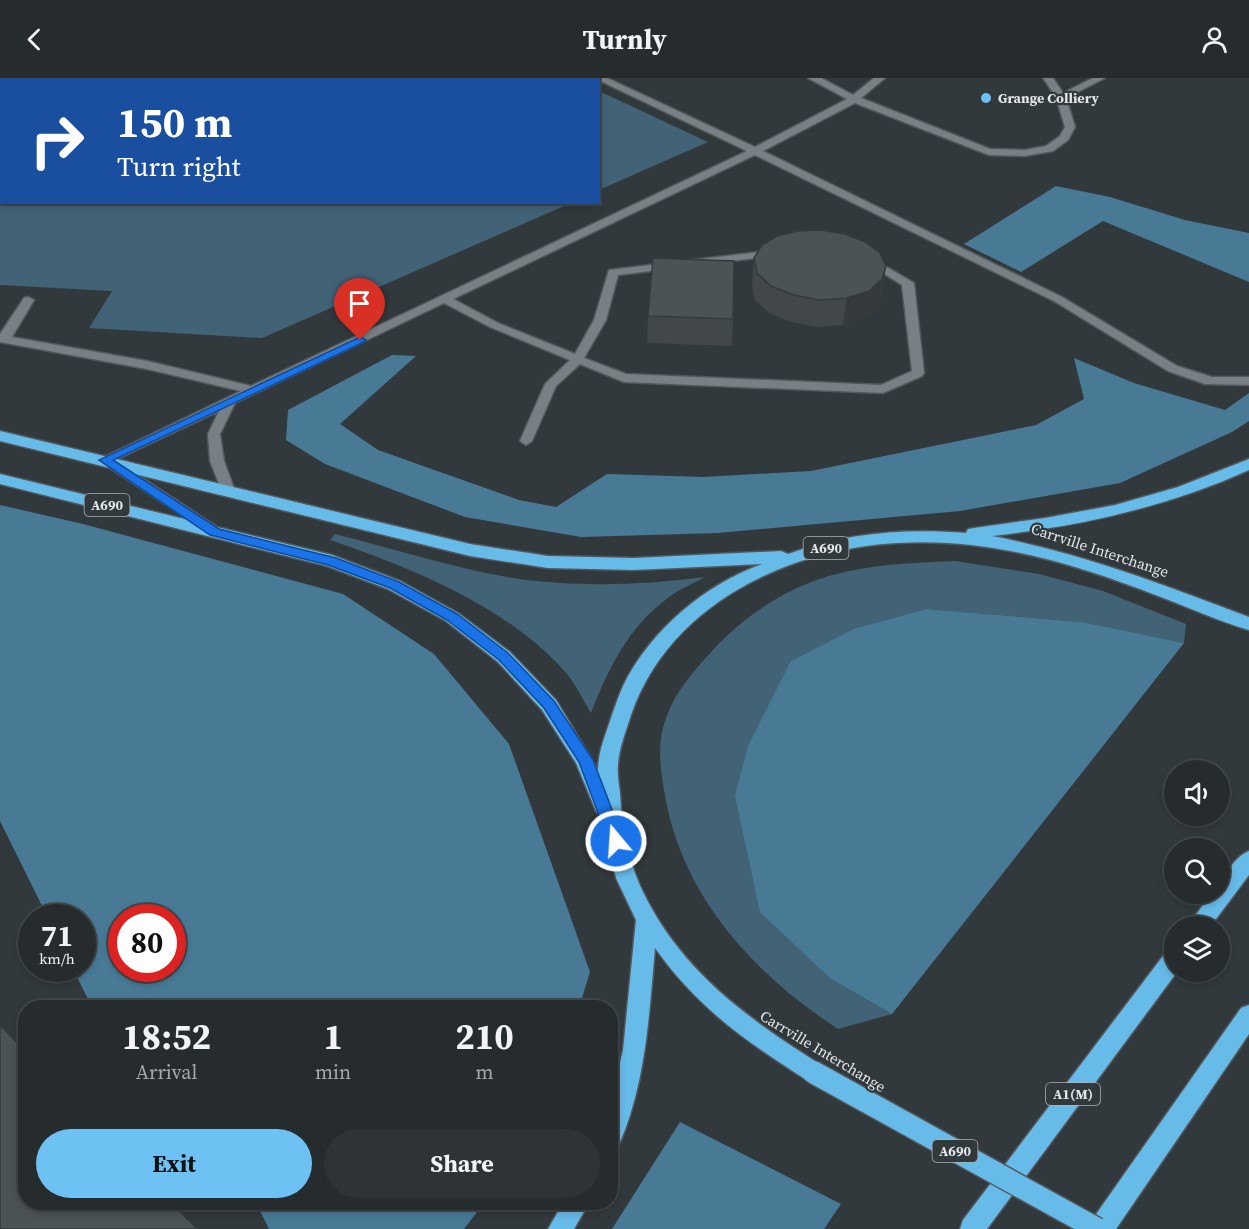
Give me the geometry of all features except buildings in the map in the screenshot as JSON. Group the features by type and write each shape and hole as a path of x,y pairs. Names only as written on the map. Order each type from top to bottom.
{"highway":[{"name":"A690","path":"0,435 470,550 548,562 634,564 792,556"},
{"path":"948,536 1026,527 1100,514 1168,496 1249,464"},
{"name":"A690","path":"0,479 332,561 394,585 452,617 504,657 549,705 585,760 612,825"},
{"name":"Carrville Interchange","path":"1099,1229 813,1072 745,1028 689,976 647,920 624,872 612,825 608,764 622,706 648,656 688,614 736,581 792,556 842,544 895,537 948,536 1032,548 1115,573 1249,624"},
{"path":"1206,916 1249,859"},
{"path":"618,1117 625,1098 634,1050 647,920"},
{"name":"A1(M)","path":"972,1229 1164,972"},
{"path":"1099,1229 1249,1015"},
{"path":"560,1229 572,1210"}],"street":[{"path":"600,78 756,150 1066,303 1148,356 1191,376 1224,383 1249,381"},
{"path":"813,78 842,91 853,100 872,105 988,152 1025,153 1049,149 1064,138 1070,127 1062,97 1048,78"},
{"path":"105,460 446,300 756,150 853,100 880,78"},
{"path":"1062,97 1100,78"},
{"path":"526,441 550,384 577,360 600,320 613,272 771,253 794,254"},
{"path":"446,300 494,325 624,378 883,388 918,373 908,283 862,256 851,255"},
{"path":"28,300 3,339 147,364 254,390"},
{"path":"228,491 217,461 214,434 229,402"},
{"path":"105,460 215,532"}],"shaded area":[{"path":"600,91 708,142 600,190"},
{"path":"1056,186 1110,197 1185,220 1249,233 1249,282 1103,221 1021,272 964,244"},
{"path":"0,204 569,204 262,338 89,328 112,291 0,285"},
{"path":"392,355 416,356 340,424 378,450 519,500 556,507 607,474 703,477 811,471 1036,425 1084,399 1074,358 1134,383 1225,410 1249,393 1249,421 1232,432 1120,483 960,511 718,533 581,537 465,517 325,464 286,440 288,410"},
{"path":"0,505 83,524 343,594 434,654 509,744 590,972 581,1000 88,999 80,982 96,982 96,904 41,904 0,821"},
{"path":"335,534 471,570 516,579 625,584 705,577 681,589 654,609 631,635 605,680 591,713 567,674 544,650 517,629 458,592 393,563 330,540"},
{"path":"955,561 1039,574 1103,591 1186,624 1184,643 1083,622 927,609 831,979 892,1014 838,1029 806,1007 749,956 703,897 686,863 673,828 664,790 660,745 663,727 680,691 705,659 737,627 780,596 812,582 844,572 891,565"},
{"path":"927,609 1083,622 1184,643 892,1014 831,979 760,912 735,796 748,746 791,661 854,629"},
{"path":"680,1122 841,1204 824,1229 612,1229"},
{"path":"260,1210 479,1210 464,1229 269,1229"}],"place":[{"name":"Grange Colliery","path":"986,98"}],"route":[{"path":"360,340 105,460 215,532 332,561 394,585 452,617 504,657 549,705 585,760 612,825 616,841"}]}
